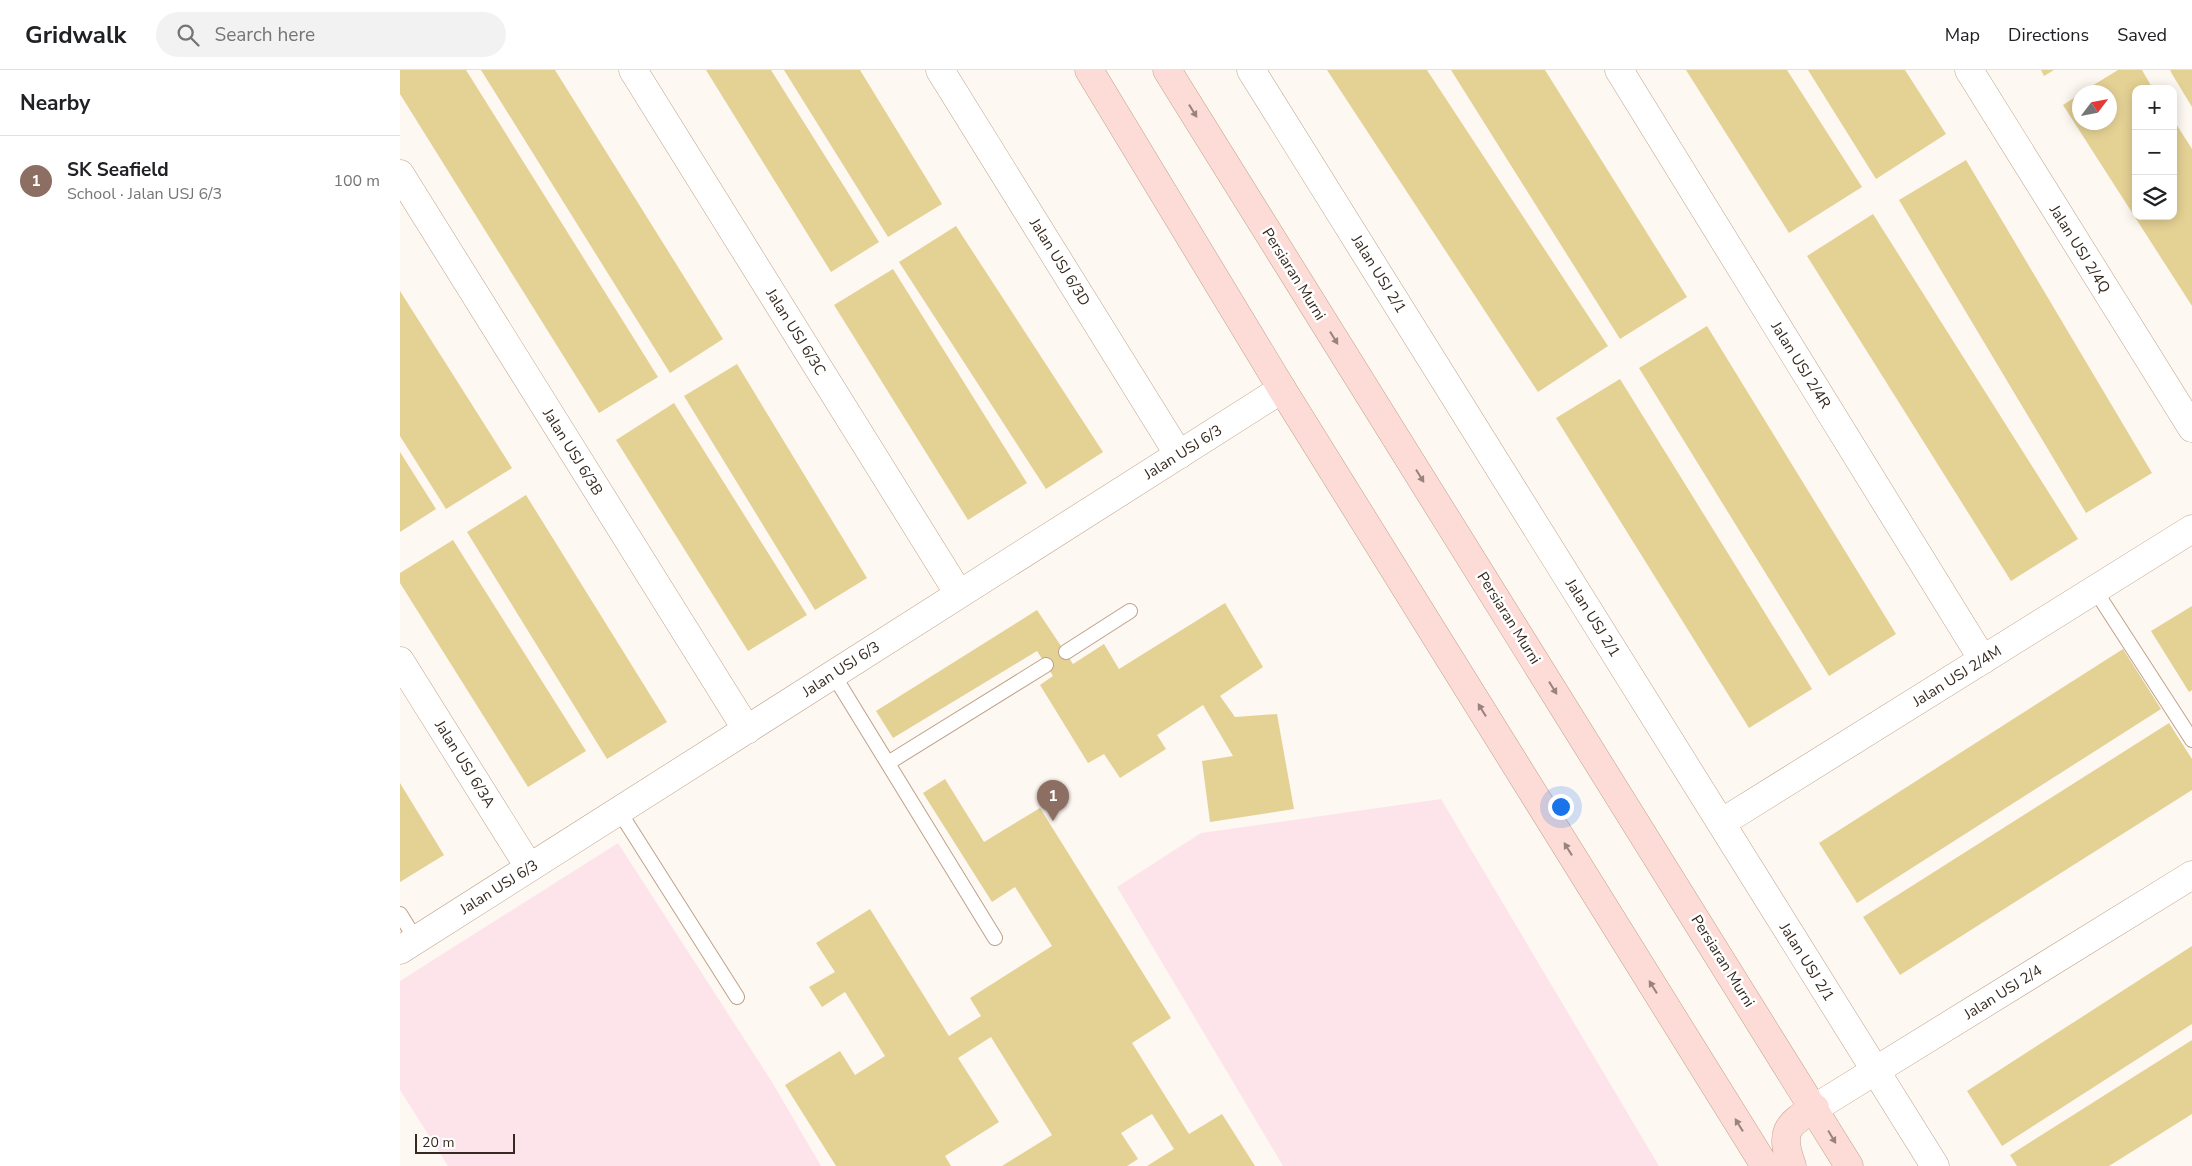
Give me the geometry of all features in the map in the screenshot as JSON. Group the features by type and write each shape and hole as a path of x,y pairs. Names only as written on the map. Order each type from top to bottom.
{"main road":[{"path":"1089,70 1282,389 1765,1166"},
{"name":"Persiaran Murni","path":"1167,70 1849,1166"},
{"path":"1792,1166 1787,1152 1785,1135 1794,1119 1814,1108"}],"street":[{"name":"Jalan USJ 6/3C","path":"633,70 959,594"},
{"name":"Jalan USJ 6/3D","path":"940,70 1179,455"},
{"name":"Jalan USJ 2/1","path":"1252,70 1935,1166"},
{"name":"Jalan USJ 2/4R","path":"1619,70 1983,660"},
{"name":"Jalan USJ 2/4Q","path":"1968,70 2192,428"},
{"name":"Jalan USJ 6/3B","path":"400,174 747,730"},
{"name":"Jalan USJ 6/3","path":"408,945 1282,389"},
{"name":"Jalan USJ 2/4M","path":"1721,823 2192,529"},
{"name":"Jalan USJ 6/3A","path":"400,661 529,868"},
{"name":"Jalan USJ 2/4","path":"1814,1108 2192,876"}],"lane":[{"path":"2095,590 2192,740"},
{"path":"1066,652 1130,611"},
{"path":"888,763 1046,665"},
{"path":"833,674 995,938"},
{"path":"619,811 738,997"},
{"path":"400,914 408,945"}],"shaded area":[{"path":"1441,799 1659,1166 1283,1166 1117,887 1201,833"},
{"path":"618,843 772,1082 821,1166 448,1166 400,1090 400,981"}],"building":[{"path":"400,70 466,70 658,377 599,413 400,94"},
{"path":"481,70 555,70 723,339 670,373"},
{"path":"706,70 771,70 879,242 831,272"},
{"path":"784,70 860,70 942,204 888,237"},
{"path":"1327,70 1427,70 1608,346 1538,392"},
{"path":"1451,70 1545,70 1687,297 1620,339"},
{"path":"1686,70 1787,70 1862,187 1789,233"},
{"path":"1808,70 1905,70 1946,134 1876,179"},
{"path":"2041,70 2054,70 2044,76"},
{"path":"2118,70 2142,70 2151,85 2132,85 2132,213 2079,130 2117,130 2117,85 2093,85"},
{"path":"2170,70 2192,70 2192,107 2172,74"},
{"path":"2072,99 2072,119 2063,105"},
{"path":"2177,125 2192,149 2192,306 2137,220 2177,220"},
{"path":"1966,160 2152,473 2086,513 1899,200"},
{"path":"1873,214 2078,539 2011,581 1807,256"},
{"path":"956,226 1103,452 1046,489 899,262"},
{"path":"893,269 1027,483 968,520 834,305"},
{"path":"400,291 512,468 446,509 400,436"},
{"path":"1707,326 1896,634 1829,676 1639,368"},
{"path":"737,364 867,578 815,610 684,396"},
{"path":"1620,379 1812,689 1749,728 1556,418"},
{"path":"674,403 807,615 748,651 616,440"},
{"path":"400,452 436,509 400,532"},
{"path":"526,495 667,722 607,759 467,532"},
{"path":"453,540 586,751 528,787 400,583 400,573"},
{"path":"1225,603 1263,667 1220,696 1235,717 1277,714 1294,809 1210,822 1202,761 1233,756 1203,705 1157,735 1166,749 1120,778 1104,754 1088,763 1040,685 1053,676 1037,651 893,738 876,711 1037,610 1073,664 1104,644 1119,669"},
{"path":"2192,606 2192,690 2189,692 2151,631"},
{"path":"2123,649 2161,709 1857,903 1819,843"},
{"path":"2169,723 2192,759 2192,790 1900,975 1863,917"},
{"path":"945,779 984,842 1040,808 1171,1018 1132,1043 1189,1134 1222,1114 1255,1166 1147,1166 1174,1149 1152,1114 1121,1133 1138,1159 1127,1166 1002,1166 1052,1135 991,1037 958,1058 999,1122 945,1156 951,1166 836,1166 785,1085 840,1051 855,1075 885,1056 845,992 822,1007 809,987 835,972 816,943 870,909 949,1036 981,1016 970,998 1052,946 1015,887 992,902 923,793"},
{"path":"400,783 444,855 400,882"},
{"path":"2192,946 2192,1024 2002,1146 1967,1091"},
{"path":"2192,1040 2192,1114 2109,1166 2017,1166 2010,1155"}],"place":[{"name":"SK Seafield","path":"1053,821"}]}
